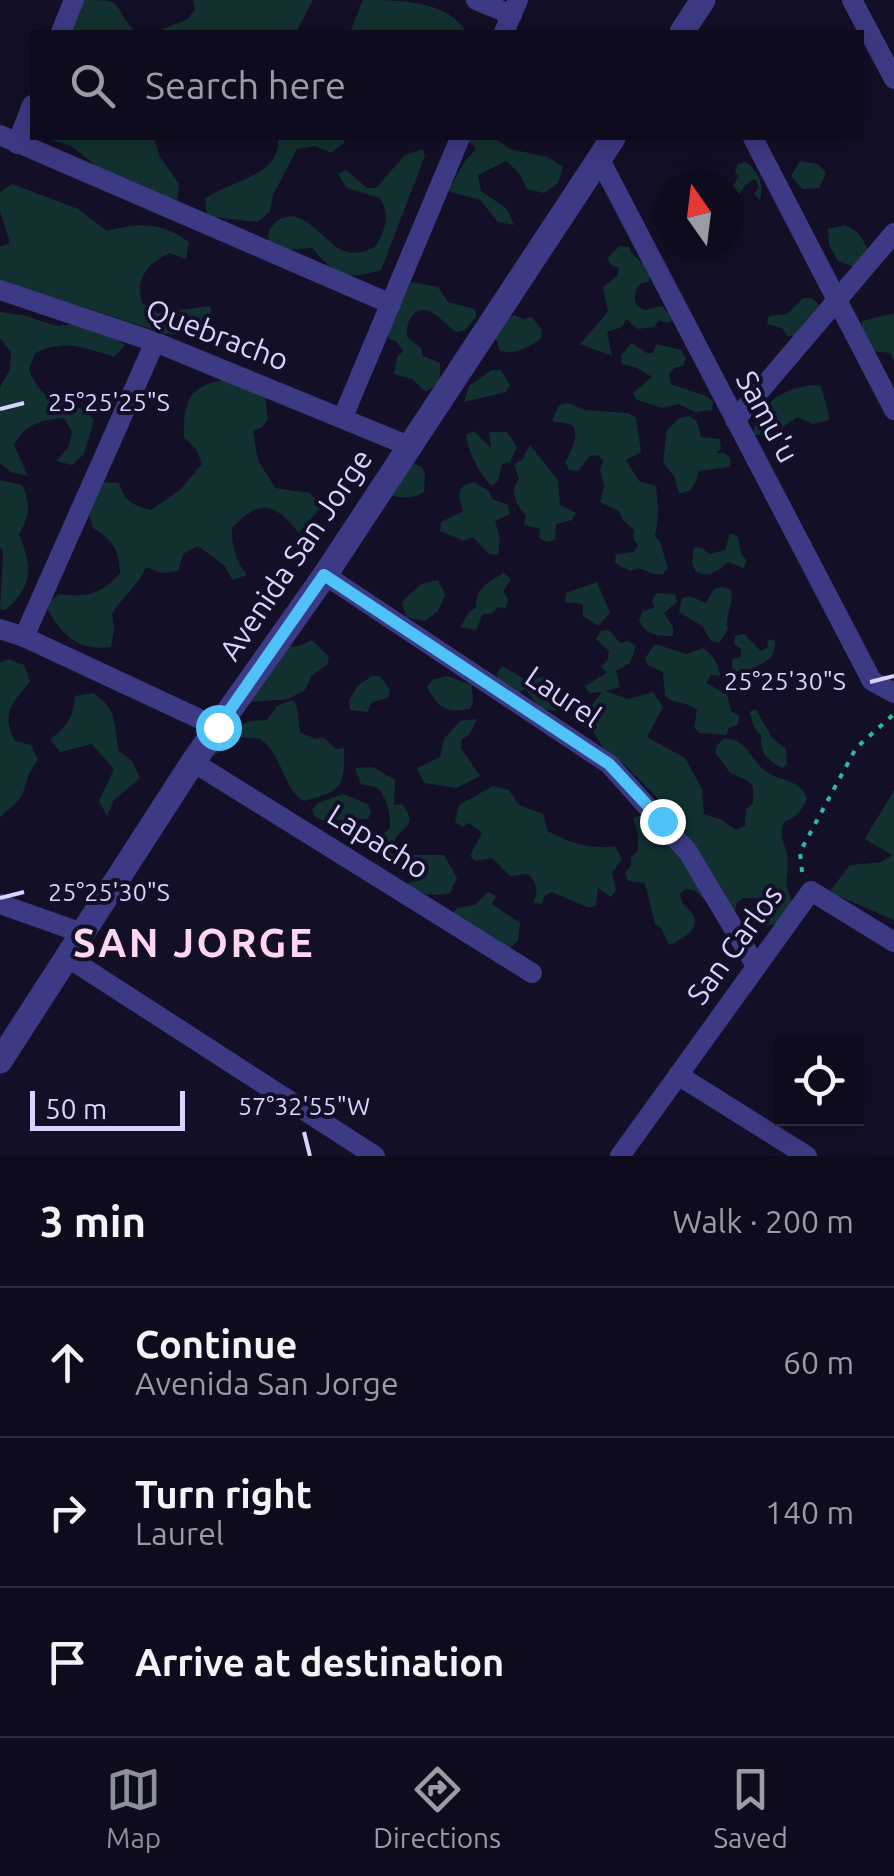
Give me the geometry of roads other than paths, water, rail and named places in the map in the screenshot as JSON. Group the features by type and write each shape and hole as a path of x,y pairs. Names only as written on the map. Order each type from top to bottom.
{"street":[{"path":"62,30 74,0"},
{"path":"476,0 511,16"},
{"path":"852,0 894,79"},
{"path":"30,109 9,140 391,304"},
{"path":"344,417 459,140"},
{"path":"754,140 894,410"},
{"name":"Samu'u","path":"606,148 735,420 872,681 894,693"},
{"name":"Avenida San Jorge","path":"0,1060 192,762 324,575 606,148"},
{"path":"735,420 894,233"},
{"name":"Quebracho","path":"0,290 155,342 409,446"},
{"path":"24,636 155,342"},
{"name":"Laurel","path":"324,575 609,764 688,852 756,966"},
{"path":"0,629 24,636 218,727"},
{"name":"Lapacho","path":"192,762 532,973"},
{"name":"San Carlos","path":"620,1156 810,891 894,942"},
{"path":"0,904 82,934"},
{"path":"67,957 375,1156"},
{"path":"678,1075 807,1156"}],"district":[{"name":"SAN JORGE","path":"194,943"}]}
